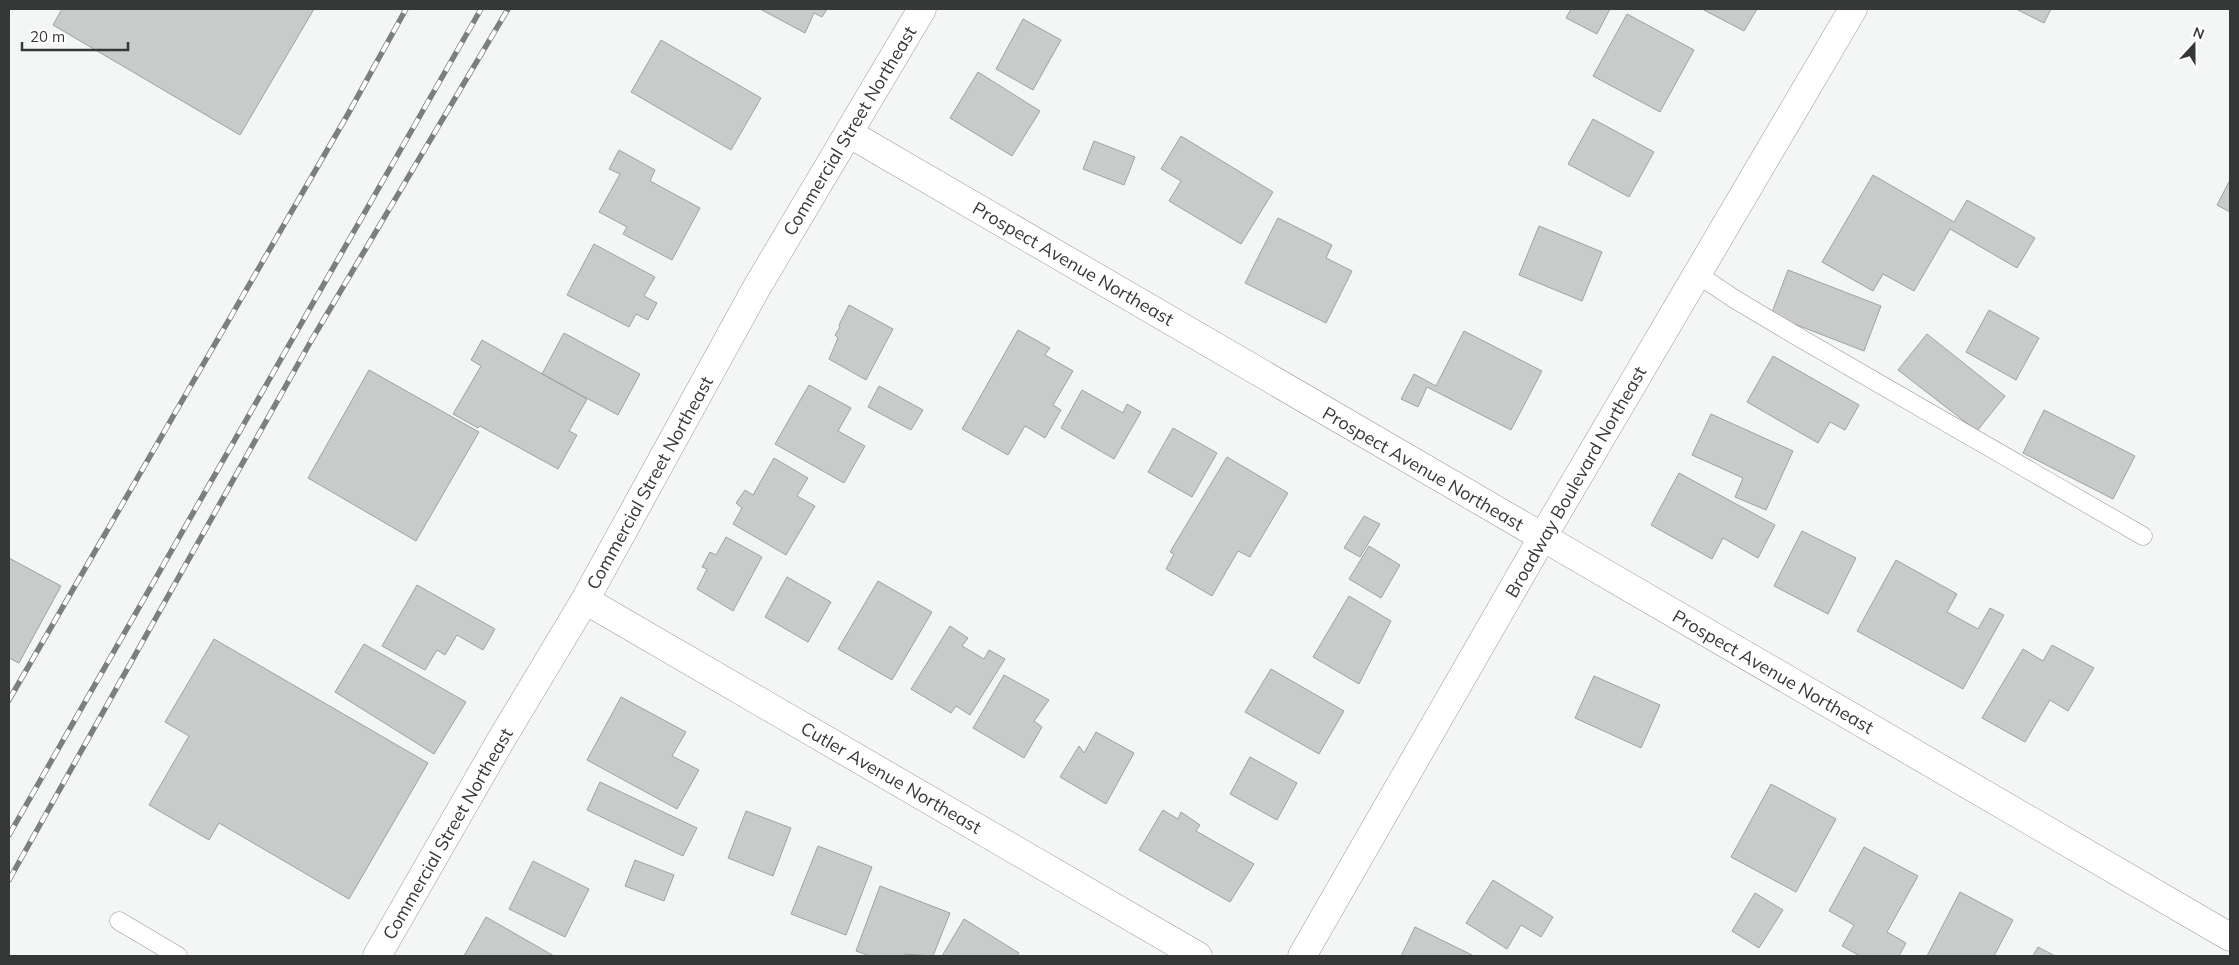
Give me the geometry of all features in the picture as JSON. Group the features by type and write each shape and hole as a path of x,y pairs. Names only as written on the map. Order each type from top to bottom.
{"street":[{"name":"Commercial Street Northeast","path":"377,956 498,745 585,600 757,287 850,134 922,9"},
{"name":"Broadway Boulevard Northeast","path":"1302,956 1542,538 1853,9"},
{"name":"Prospect Avenue Northeast","path":"850,134 2230,937"},
{"name":"Cutler Avenue Northeast","path":"585,600 1198,956"}],"lane":[{"path":"1697,274 1736,300 1800,338 2143,536"},
{"path":"119,922 178,956"}],"building":[{"path":"62,9 314,9 240,135 53,25"},
{"path":"760,9 827,9 822,17 814,13 805,33"},
{"path":"1571,9 1610,9 1597,34 1566,18"},
{"path":"1702,9 1757,9 1744,31"},
{"path":"2016,9 2051,9 2044,23"},
{"path":"1627,14 1694,50 1660,112 1593,76"},
{"path":"1023,19 1061,40 1033,90 996,69"},
{"path":"661,40 761,98 731,150 631,92"},
{"path":"978,72 1040,111 1012,156 950,118"},
{"path":"1593,119 1654,152 1629,197 1568,164"},
{"path":"1181,136 1273,192 1241,244 1169,201 1181,181 1161,169"},
{"path":"1094,141 1135,157 1124,185 1083,169"},
{"path":"619,150 655,170 650,181 700,208 672,260 623,234 627,227 599,212 620,174 609,169"},
{"path":"1873,175 1954,222 1967,200 2035,238 2017,268 1950,229 1914,291 1883,274 1873,291 1822,262"},
{"path":"2230,180 2230,212 2217,205"},
{"path":"1278,218 1332,245 1326,258 1352,271 1326,323 1245,283"},
{"path":"1539,226 1602,252 1582,301 1519,275"},
{"path":"594,244 655,277 644,296 657,303 648,320 636,314 629,327 567,295"},
{"path":"1788,270 1881,306 1864,351 1771,315"},
{"path":"849,305 893,329 866,380 829,359 838,338 835,335"},
{"path":"1989,310 2039,338 2016,380 1966,352"},
{"path":"1018,330 1050,348 1045,355 1073,371 1053,405 1061,410 1045,438 1025,426 1008,455 962,429"},
{"path":"1464,331 1542,371 1511,430 1427,387 1418,407 1401,399 1414,374 1436,386"},
{"path":"564,333 640,374 618,415 542,374"},
{"path":"1927,334 2005,396 1977,431 1898,370"},
{"path":"482,340 587,399 569,431 577,435 558,469 480,426 478,428 453,414 481,366 471,360"},
{"path":"1773,356 1859,405 1845,430 1830,422 1818,443 1747,402"},
{"path":"369,370 479,432 416,541 308,478"},
{"path":"809,385 851,408 838,431 865,446 844,483 775,444"},
{"path":"879,386 923,410 911,430 868,407"},
{"path":"1082,390 1123,413 1127,404 1141,412 1114,459 1061,428"},
{"path":"2044,410 2135,456 2113,499 2023,453"},
{"path":"1711,414 1793,451 1766,510 1735,497 1743,478 1692,455"},
{"path":"1173,428 1217,453 1192,497 1148,472"},
{"path":"1227,457 1288,493 1250,557 1238,551 1212,596 1166,569 1174,554 1170,552"},
{"path":"774,458 808,478 797,496 815,506 786,555 733,524 742,508 736,503 745,490 753,495"},
{"path":"1679,473 1775,525 1758,558 1723,538 1712,559 1651,525"},
{"path":"1364,516 1380,524 1360,557 1344,548"},
{"path":"1802,531 1856,558 1828,614 1774,586"},
{"path":"726,537 762,557 733,611 697,589 707,569 702,567 710,552 716,555"},
{"path":"1369,546 1400,565 1381,598 1349,579"},
{"path":"9,558 61,586 19,663 9,658"},
{"path":"1896,560 1957,594 1947,612 1978,629 1990,608 2004,615 1963,689 1857,631"},
{"path":"787,577 831,602 808,642 765,617"},
{"path":"878,581 932,612 892,680 838,649"},
{"path":"417,585 495,629 483,650 457,635 445,655 437,650 425,670 382,646"},
{"path":"1349,596 1391,621 1359,684 1313,657"},
{"path":"950,626 968,638 962,646 984,659 989,650 1005,659 970,715 956,706 951,713 911,689"},
{"path":"214,639 428,763 349,899 219,823 209,840 149,805 189,736 165,722"},
{"path":"364,644 466,702 434,754 335,692"},
{"path":"2052,645 2094,668 2068,711 2050,700 2025,742 1982,718 2023,649 2043,661"},
{"path":"1271,669 1344,711 1319,754 1245,712"},
{"path":"1004,675 1049,700 1034,721 1042,727 1024,758 973,728"},
{"path":"1594,676 1660,705 1641,748 1575,718"},
{"path":"621,697 686,732 672,756 699,770 677,809 587,760"},
{"path":"1096,732 1134,753 1106,804 1060,777 1079,746 1084,753"},
{"path":"1250,757 1297,783 1277,820 1230,794"},
{"path":"600,782 697,828 683,856 587,810"},
{"path":"1771,784 1836,819 1796,892 1731,857"},
{"path":"1163,810 1178,819 1181,812 1200,825 1196,831 1254,864 1230,902 1139,850"},
{"path":"746,811 791,828 773,876 728,858"},
{"path":"818,846 872,867 846,935 791,914"},
{"path":"1864,847 1918,876 1887,932 1906,943 1899,956 1860,956 1842,946 1854,925 1829,911"},
{"path":"635,860 674,875 664,901 625,886"},
{"path":"533,861 589,889 565,937 509,909"},
{"path":"1493,880 1553,917 1541,937 1521,925 1507,949 1466,923"},
{"path":"880,886 950,913 933,956 904,954 904,956 870,956 856,951"},
{"path":"1960,892 2013,920 1994,956 1927,956"},
{"path":"1755,893 1783,910 1759,948 1732,931"},
{"path":"486,917 554,956 464,956"},
{"path":"964,919 1019,953 1017,956 942,956"},
{"path":"1415,927 1474,956 1401,956"},
{"path":"2038,947 2055,956 2033,956"}],"railway":[{"path":"9,700 348,114 406,9"},
{"path":"9,835 481,9"},
{"path":"9,880 311,341 508,9"}]}
